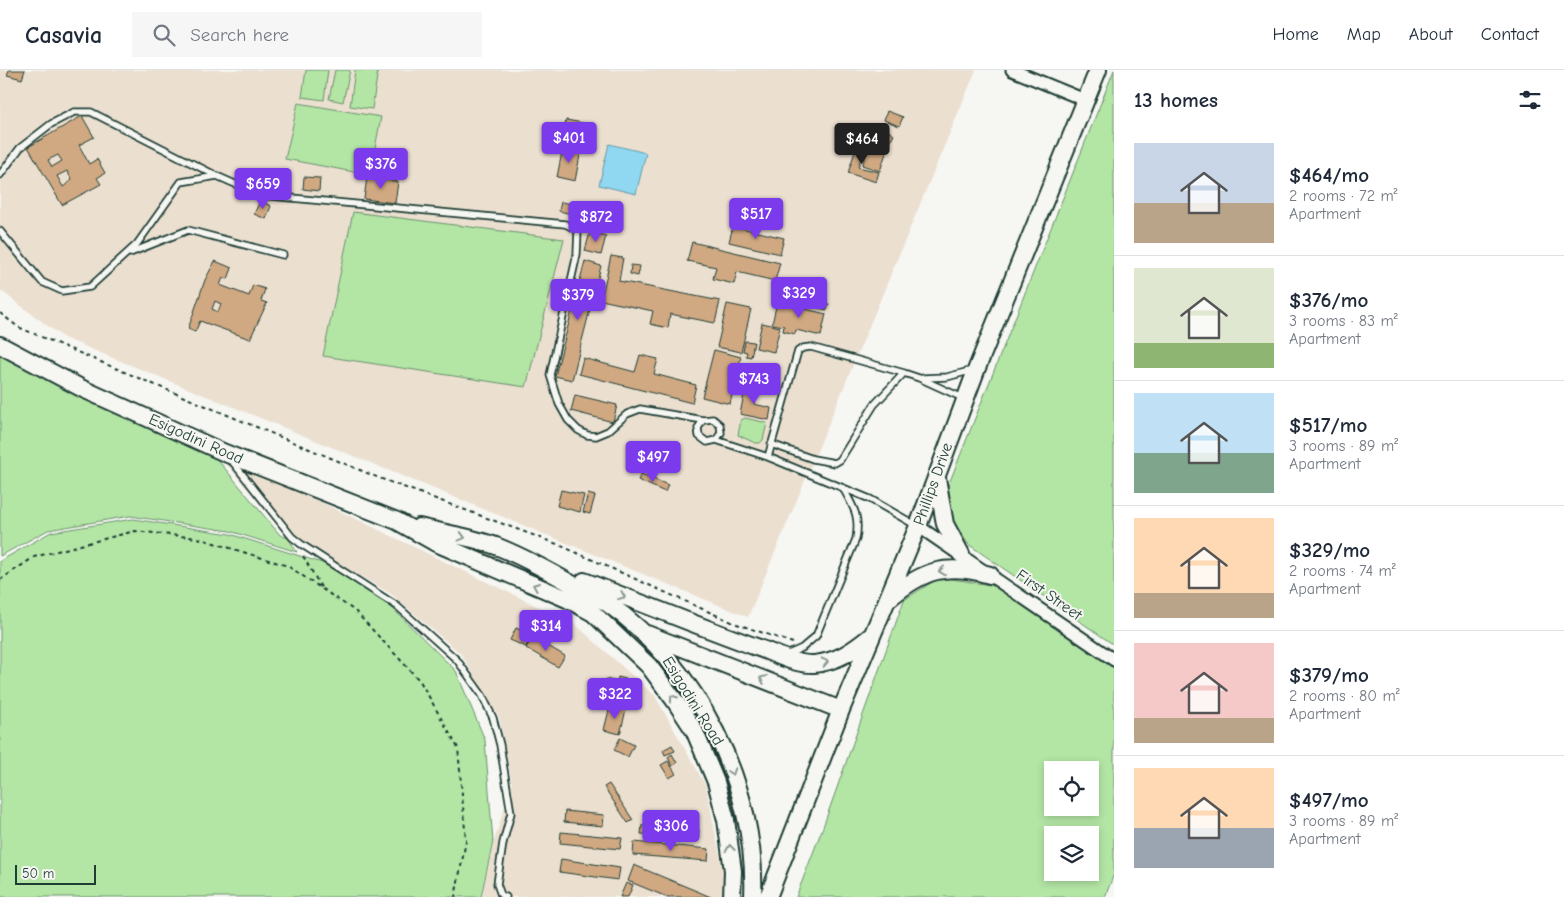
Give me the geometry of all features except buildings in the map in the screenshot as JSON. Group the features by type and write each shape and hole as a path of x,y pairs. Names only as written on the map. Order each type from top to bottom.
{"main road":[{"name":"Phillips Drive","path":"768,897 841,710 918,526 965,398 1098,70"},
{"name":"Esigodini Road","path":"0,346 83,389 225,453 397,522 436,543 567,599 593,614 649,666 694,730 713,774 726,820 733,871 732,897"},
{"path":"936,476 945,524 961,554"},
{"name":"Esigodini Road","path":"397,522 496,546 556,574 607,603 640,630 666,656 720,738 747,817 752,847 753,897"},
{"path":"496,546 783,657 813,664 828,662 852,652 873,634"},
{"path":"888,599 910,581 931,572 960,569 990,575"},
{"path":"593,614 640,630 841,710"}],"street":[{"path":"1012,70 1085,100"},
{"name":"First Street","path":"918,526 1114,660"}],"lane":[{"path":"0,175 20,148 51,124 74,112 91,112 217,176 260,195 565,224 578,230 578,254 550,375 559,404 568,420 578,430 587,435 596,436 608,431 627,414 640,409 703,420 713,418 720,425 721,433 716,440"},
{"path":"0,231 42,282 62,291 90,287 137,244 181,182 217,176"},
{"path":"128,254 188,230 283,255"},
{"path":"768,457 798,351 802,348 810,347 904,373 965,398"},
{"path":"919,378 947,377 977,368"},
{"path":"771,444 814,459 835,463 840,460 878,399 904,373"},
{"path":"703,420 698,428 699,436 707,442 716,440 768,457 870,500 918,526"},
{"path":"225,453 292,537 398,606 457,660 482,696 493,718 500,745 511,813 503,843 497,884 501,894 506,897"},
{"path":"783,657 802,648 816,636 856,539 857,515 843,488"}],"path":[{"path":"0,313 18,327 150,383 379,478 558,544 734,622 802,648"},
{"path":"0,580 34,557 135,531 198,538 288,566 355,612 420,682 458,748 466,841 455,897"},
{"path":"292,537 323,590"}],"shaded area":[{"path":"0,70 976,70 748,617 64,338 0,290"},
{"path":"217,452 576,625 655,696 706,786 726,887 725,897 482,897 495,838 512,784 499,717 461,654 391,594 281,530"}],"green space":[{"path":"306,70 328,70 324,100 302,97"},
{"path":"335,70 350,70 343,102 329,99"},
{"path":"355,70 378,70 372,109 350,106"},
{"path":"1114,70 1114,645 968,544 953,521 948,486"},
{"path":"298,103 381,117 370,175 285,159"},
{"path":"353,212 564,239 526,387 323,356"},
{"path":"0,354 212,453 280,535 288,538 297,552 230,531 130,516 48,530 0,556"},
{"path":"745,418 767,423 763,440 760,443 755,443 738,435 741,420"},
{"path":"133,519 230,534 322,563 384,600 456,671 485,740 493,842 481,897 0,897 0,561 51,532"},
{"path":"940,577 996,586 1114,668 1114,874 1105,897 796,897 904,600"}],"water":[{"path":"609,144 646,153 636,194 599,185"}]}
